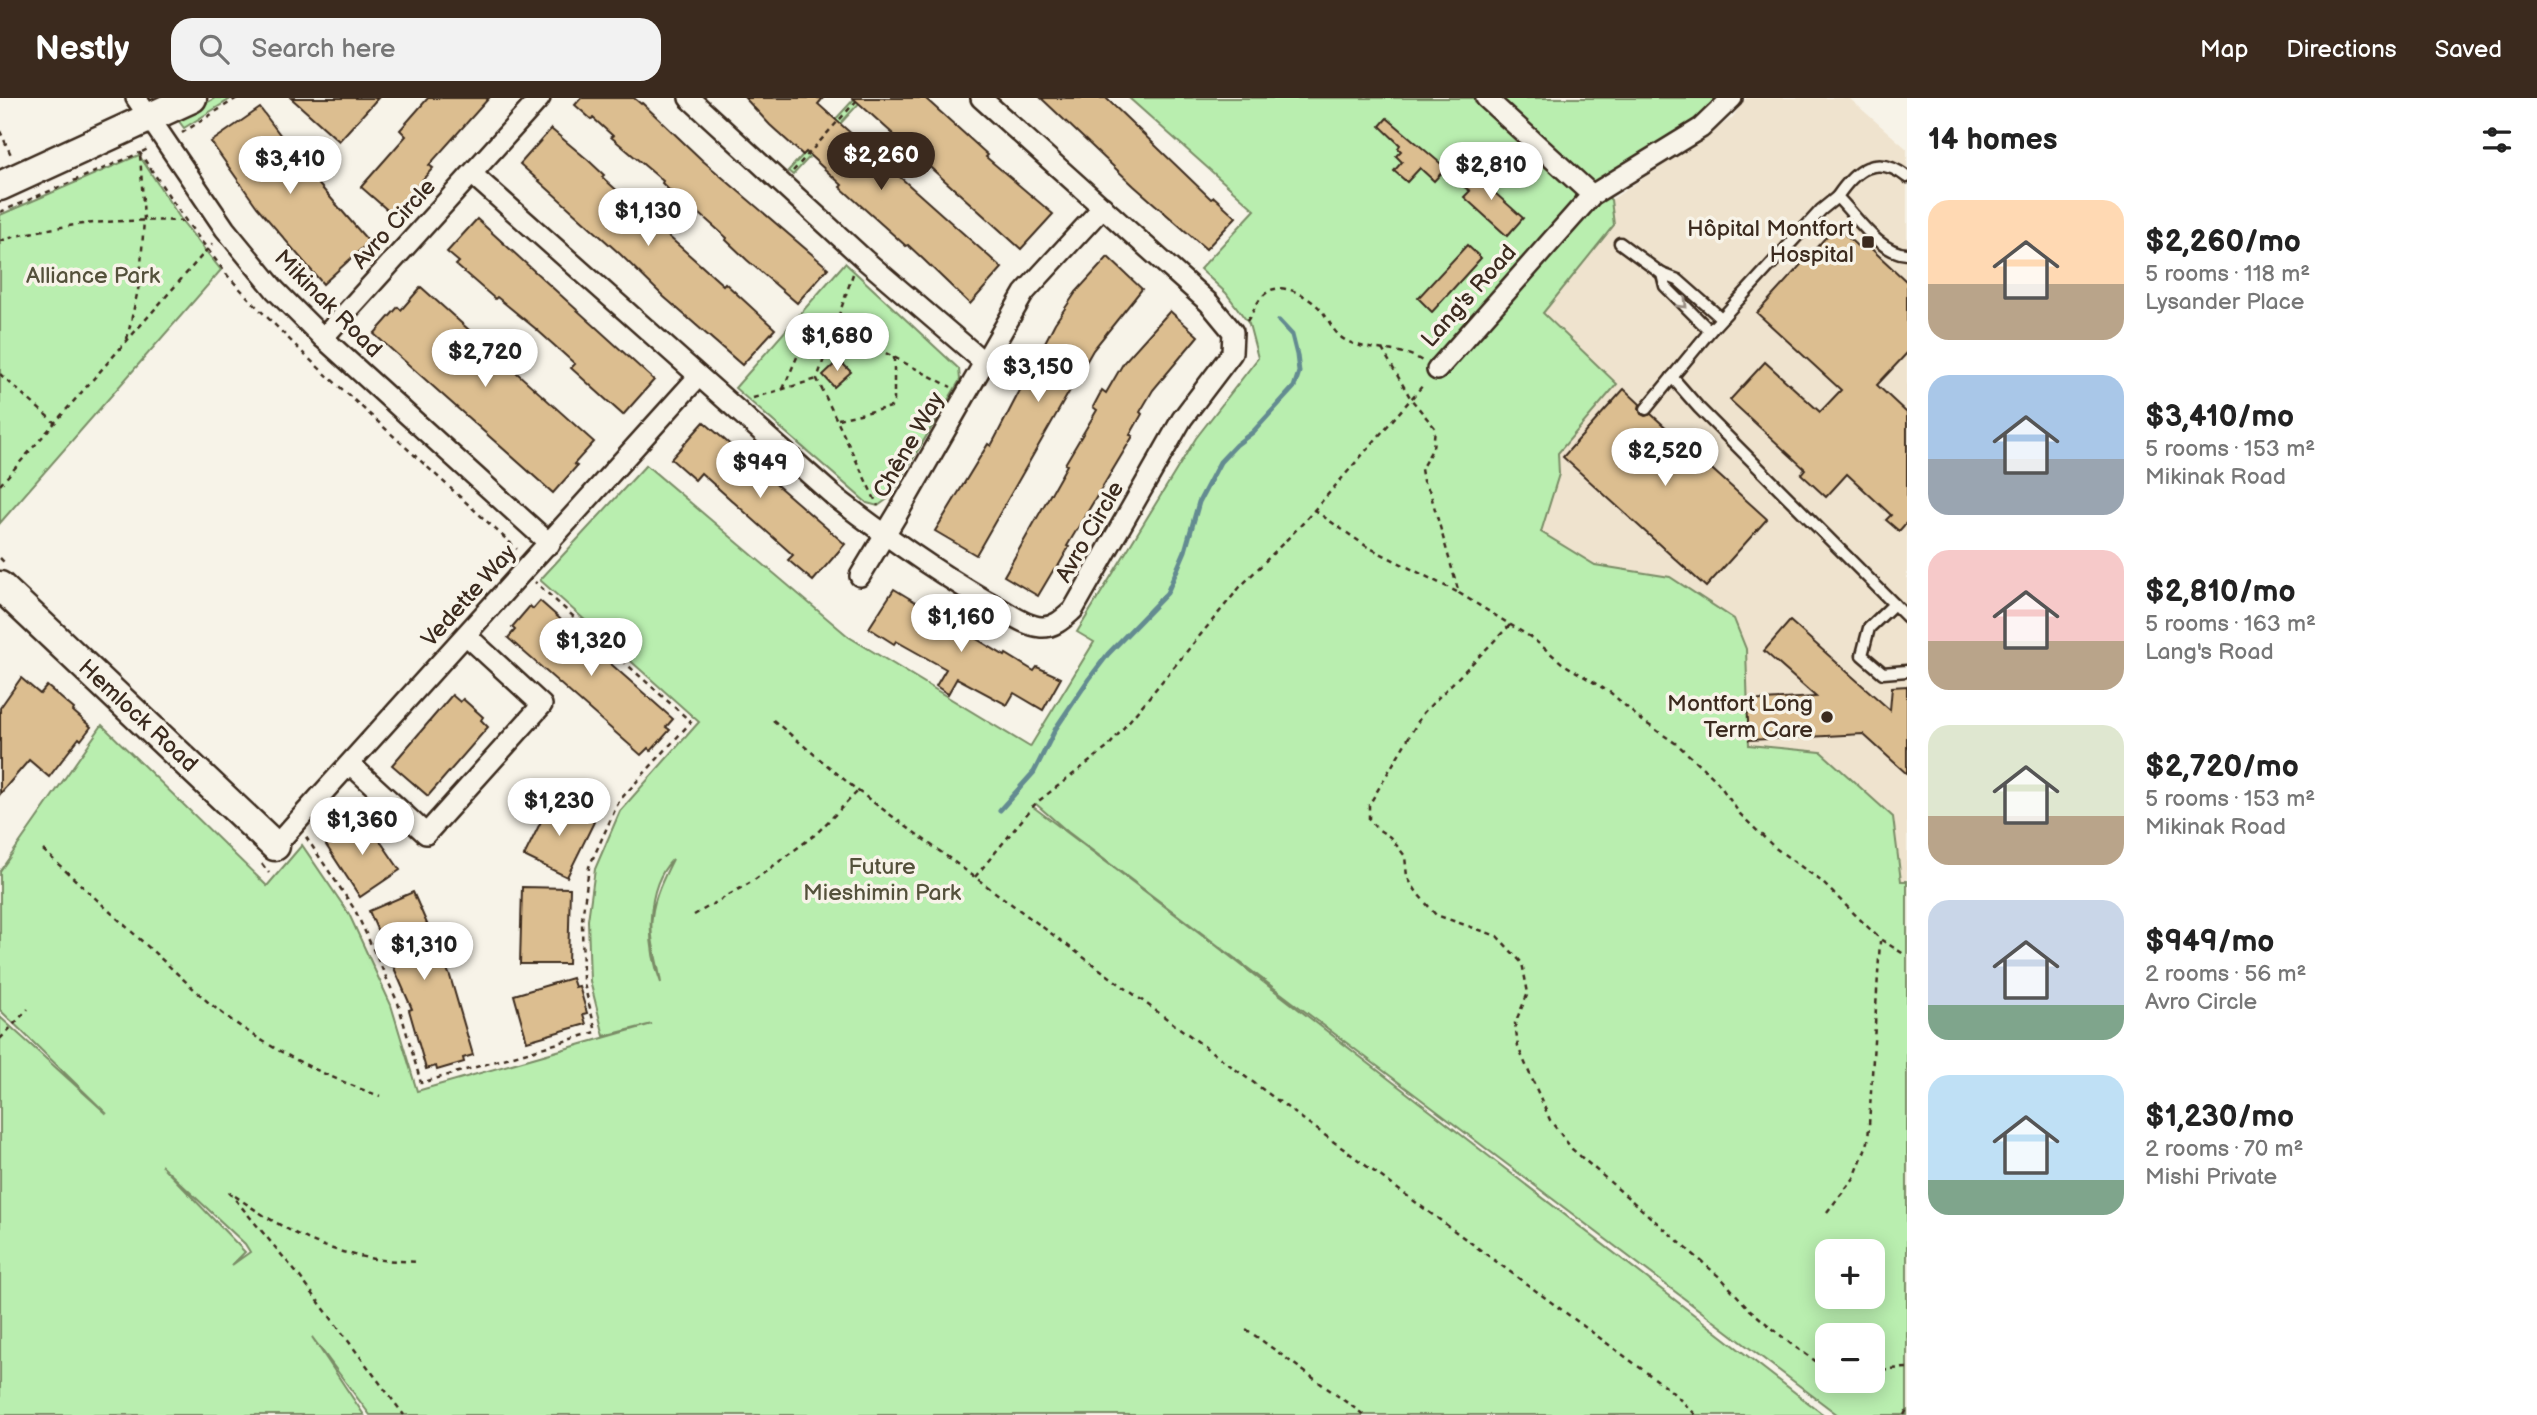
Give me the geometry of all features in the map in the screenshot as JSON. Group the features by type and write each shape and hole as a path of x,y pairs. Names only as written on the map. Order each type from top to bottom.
{"street":[{"path":"0,186 143,109 192,98"},
{"name":"Avro Circle","path":"323,338 540,98"},
{"path":"689,98 985,363"},
{"name":"Avro Circle","path":"472,174 835,497 885,536 978,596 1027,623 1042,628 1058,623 1073,610 1182,419 1232,353 1233,332 1209,303 981,98"},
{"path":"1486,98 1592,195"},
{"name":"Lang's Road","path":"1436,371 1592,195 1701,128 1732,98"},
{"name":"Mikinak Road","path":"143,109 225,229 275,290 323,338 550,544"},
{"name":"Chêne Way","path":"860,576 1024,293 1103,207"},
{"name":"Vedette Way","path":"275,846 698,377"},
{"name":"Hemlock Road","path":"0,586 275,846"},
{"path":"350,764 426,834 542,705 466,635"}],"lane":[{"path":"1646,409 1721,318 1836,197 1846,183 1864,168 1879,164 1900,171 1907,177"},
{"path":"1836,197 1883,245 1907,254"},
{"path":"1620,243 1662,274 1678,280 1721,318"},
{"path":"1662,274 1665,286 1710,331"},
{"path":"1672,377 1699,408 1907,617"},
{"path":"1894,604 1869,628 1862,655 1883,673 1907,671"}],"path":[{"path":"182,133 237,98"},
{"path":"782,183 859,98"},
{"path":"0,131 13,160"},
{"path":"0,212 140,153"},
{"path":"126,342 140,281 144,219 140,153"},
{"path":"140,153 186,221 228,276 286,338 517,549"},
{"path":"0,242 50,228 94,221 186,221"},
{"path":"0,485 225,229"},
{"path":"857,269 834,326 817,379 880,509"},
{"path":"975,877 1036,803 1107,748 1240,587 1314,510 1436,371 1408,353 1362,347 1344,339 1335,332 1315,304 1302,295 1287,290 1277,288 1268,291 1259,299 1245,323"},
{"path":"783,389 808,332 820,323 834,326 957,390"},
{"path":"1382,349 1411,399 1435,428 1433,448 1421,469 1459,593"},
{"path":"837,419 891,407 894,401 894,357"},
{"path":"0,374 55,423"},
{"path":"744,401 817,379"},
{"path":"1314,510 1366,546 1459,593 1532,638 1562,663 1611,693 1640,719 1678,745 1716,780 1740,814 1774,847 1821,881 1880,939 1907,956"},
{"path":"304,835 355,910 398,1003 421,1083 596,1031 583,980 582,920 589,867 619,801 691,722 533,580"},
{"path":"1510,625 1423,713 1370,804 1369,818 1376,828 1390,837 1405,856 1407,877 1436,915 1497,936 1522,963 1528,993 1515,1023 1518,1047 1550,1120 1572,1149 1723,1280 1749,1309 1815,1361"},
{"path":"773,720 858,791 1669,1389 1696,1415"},
{"path":"694,915 764,873 816,834 858,791"},
{"path":"43,850 208,1002 237,1025 317,1071 380,1096"},
{"path":"1827,1212 1854,1178 1868,1142 1880,939"},
{"path":"0,1039 27,1009"},
{"path":"404,1415 300,1277 229,1192 269,1219 310,1241 364,1258 419,1262"},
{"path":"1247,1329 1364,1415"},
{"path":"1885,1369 1907,1368"},
{"path":"1904,1415 1907,1409"}],"shaded area":[{"path":"1746,98 1849,98 1907,149 1907,881 1901,881 1893,817 1821,753 1748,745 1746,649 1670,577 1595,565 1541,532 1559,474 1558,453 1617,384 1542,313 1614,225 1611,200 1732,118"}],"green space":[{"path":"215,98 232,98 184,128 178,120"},
{"path":"855,98 864,98 793,175 788,171"},
{"name":"Future Mieshimin Park","path":"1129,98 1724,98 1698,123 1596,186 1611,200 1614,225 1543,313 1617,384 1558,453 1559,474 1541,532 1595,565 1670,577 1734,619 1746,649 1749,745 1821,752 1893,817 1901,881 1907,881 1907,1415 1838,1415 1068,832 1036,804 1032,806 1824,1415 370,1415 312,1337 364,1415 0,1415 0,1017 107,1114 0,1010 0,871 102,725 267,886 302,845 349,914 391,1005 417,1091 652,1024 604,1036 590,981 588,920 595,869 620,811 699,722 540,580 646,465 849,637 1030,747 1094,642 1077,632 1196,438 1258,358 1249,324 1226,293 1200,269 1255,210","holes":["673,859 657,895 651,925 657,886","651,925 661,983 653,953","161,1165 245,1244 250,1252 232,1265 245,1252"]},
{"name":"Alliance Park","path":"139,155 182,221 221,270 0,523 0,215"},
{"path":"845,263 959,369 960,380 890,497 878,506 867,503 735,388"}],"building":[{"path":"291,98 378,98 339,141"},
{"path":"428,98 489,98 429,165 433,168 392,214 361,187 406,136 400,130"},
{"path":"581,98 634,98 642,103 702,160 828,268 797,303 690,205 687,208 663,181 575,105"},
{"path":"745,98 823,98 818,104 1002,268 970,304 908,245 840,187 842,185 806,152 803,155 770,125"},
{"path":"853,98 925,98 988,155 986,157 1053,214 1021,249"},
{"path":"1041,98 1106,98 1211,199 1214,197 1236,217 1206,249 1134,186"},
{"path":"260,108 309,173 369,242 323,284 257,207 211,142"},
{"path":"1387,118 1446,168 1434,181 1420,168 1407,182 1394,171 1402,162 1396,156 1401,151 1398,148 1400,145 1380,126"},
{"path":"551,129 775,329 742,365 520,164"},
{"path":"1481,166 1493,177 1486,185 1523,218 1507,236 1464,197 1470,191 1463,186"},
{"path":"477,219 654,380 623,415 571,368 575,364 456,265 459,262 447,252"},
{"path":"1836,226 1857,246 1863,241 1907,282 1907,353 1877,385 1907,413 1907,522 1899,531 1886,520 1891,515 1847,474 1826,497 1801,474 1805,469 1730,400 1765,362 1820,412 1841,390 1757,313"},
{"path":"1467,245 1481,258 1432,312 1418,298"},
{"path":"1108,257 1142,289 1093,350 976,555 935,531 988,444 991,446 1055,323 1076,292"},
{"path":"421,287 594,442 553,493 374,334 398,307 401,310"},
{"path":"1170,311 1198,336 1153,390 1130,435 1133,436 1067,546 1069,547 1056,570 1054,569 1038,596 1004,576 1097,410 1093,407 1102,390 1106,393 1124,362"},
{"path":"839,360 851,372 834,387 823,375"},
{"path":"1624,389 1640,404 1641,414 1651,414 1767,519 1706,587 1563,457"},
{"path":"704,422 845,544 813,581 788,560 793,555 701,473 695,480 671,459"},
{"path":"894,589 1005,656 1006,654 1034,671 1037,667 1061,678 1043,710 1014,693 1007,705 957,678 948,694 936,686 946,669 896,641 894,644 869,628"},
{"path":"540,601 673,719 666,727 670,730 651,751 648,748 641,755 508,638 515,630 512,627 530,606 533,609"},
{"name":"Montfort Long Term Care","path":"1790,621 1890,710 1892,687 1907,686 1907,774 1863,734 1749,740 1747,701 1816,697 1764,651"},
{"path":"21,678 40,694 47,686 91,727 81,740 79,738 49,777 29,760 0,794 0,708"},
{"path":"452,695 460,702 463,699 483,717 481,720 488,727 428,796 392,765"},
{"path":"551,801 560,805 561,802 586,814 585,817 594,822 567,877 524,856"},
{"path":"365,819 400,870 360,897 326,845 334,840 332,836 354,821 357,824"},
{"path":"522,887 570,888 568,964 520,964"},
{"path":"413,892 450,976 473,1055 463,1058 464,1062 437,1070 436,1066 426,1069 409,1010 412,1009 369,911"},
{"path":"572,978 575,987 579,986 587,1013 583,1014 586,1024 527,1041 514,995"}],"waterway":[{"path":"1000,810 1034,772 1056,728 1108,654 1167,593 1185,551 1199,502 1220,462 1253,432 1294,387 1299,372 1297,355 1292,335 1279,321"}],"place":[{"name":"Hôpital Montfort Hospital","path":"1868,242"},
{"name":"Montfort Long Term Care","path":"1827,717"}]}
